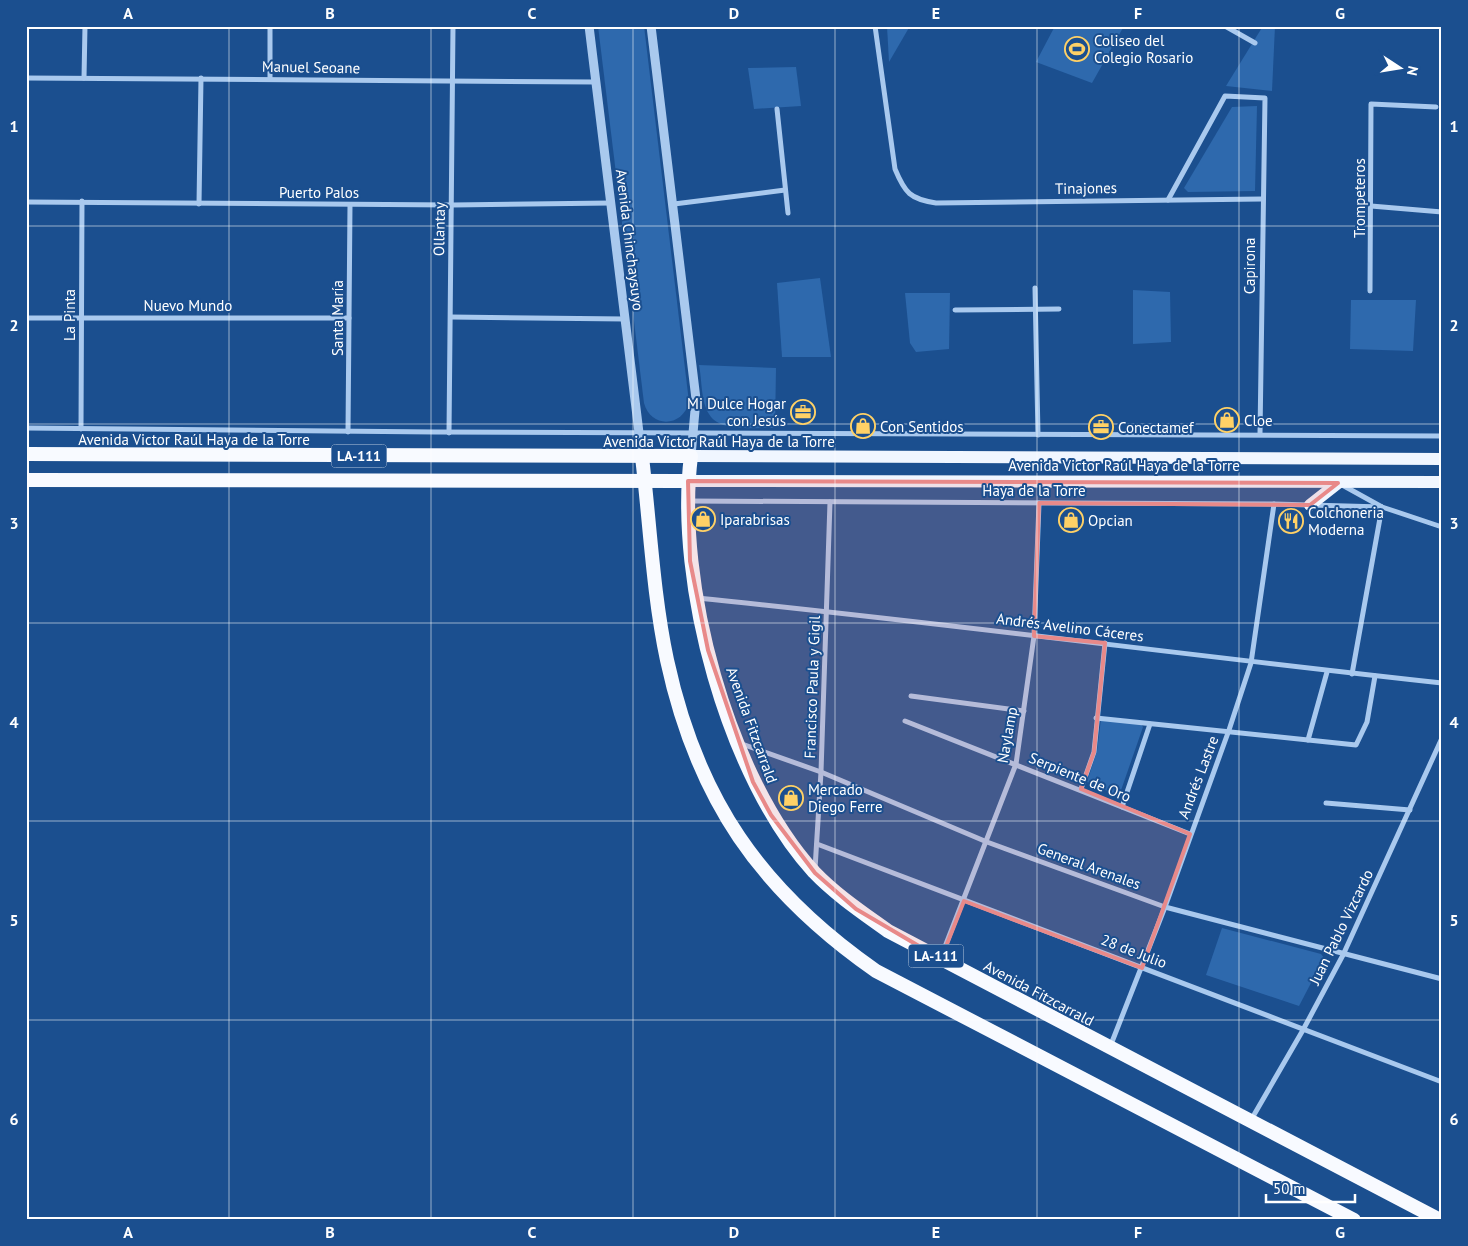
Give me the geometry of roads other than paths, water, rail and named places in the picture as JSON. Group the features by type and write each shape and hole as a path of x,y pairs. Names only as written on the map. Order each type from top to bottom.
{"highway":[{"name":"Avenida Victor Raúl Haya de la Torre","path":"26,454 691,456"},
{"name":"Avenida Fitzcarrald","path":"691,456 687,501 690,561 696,598 713,668 753,782 771,815 815,873 856,909 888,931 1110,1049 1251,1120 1440,1220"},
{"name":"LA-111","path":"642,457 666,658 680,715 702,773 732,827 762,870 797,908 837,944 876,971 1354,1220"},
{"name":"Avenida Victor Raúl Haya de la Torre","path":"26,480 688,481"}],"main road":[{"name":"Avenida Victor Raúl Haya de la Torre","path":"691,456 1442,460"},
{"name":"Avenida Victor Raúl Haya de la Torre","path":"688,481 1442,482"},
{"path":"1310,505 1338,483"}],"street":[{"path":"84,78 85,26"},
{"path":"270,26 270,79"},
{"name":"Ollantay","path":"449,432 452,26"},
{"name":"Avenida Chinchaysuyo","path":"589,26 642,457"},
{"path":"651,26 674,204 696,399 695,432 691,456"},
{"name":"Tinajones","path":"875,26 895,169 902,186 912,197 936,204 1262,199"},
{"path":"1225,26 1255,43"},
{"name":"Manuel Seoane","path":"26,78 596,82"},
{"path":"200,204 201,78"},
{"name":"Capirona","path":"1168,200 1225,96 1265,98 1260,434"},
{"name":"Trompeteros","path":"1370,291 1371,104 1436,107"},
{"path":"777,109 788,213"},
{"path":"674,204 785,190"},
{"name":"Puerto Palos","path":"26,202 82,201 350,205 612,203"},
{"name":"La Pinta","path":"81,429 82,201"},
{"name":"Santa María","path":"348,432 350,205"},
{"path":"1371,206 1442,212"},
{"path":"1035,288 1038,435"},
{"path":"955,310 1059,309"},
{"path":"451,317 626,319"},
{"name":"Nuevo Mundo","path":"26,318 349,318"},
{"path":"26,428 348,432 1442,436"},
{"path":"1338,483 1382,507 1442,527"},
{"name":"Haya de la Torre","path":"687,501 1274,504 1382,507"},
{"name":"Francisco Paula y Gigil","path":"815,873 821,772 830,502"},
{"name":"Naylamp","path":"941,959 1016,764 1034,636 1039,503"},
{"name":"Andrés Lastre","path":"1110,1049 1142,968 1229,730 1251,663 1274,504"},
{"path":"1352,674 1382,507"},
{"name":"Andrés Avelino Cáceres","path":"696,598 1105,643 1328,672 1442,683"},
{"path":"1081,789 1094,752 1105,643"},
{"path":"1308,740 1328,672"},
{"path":"1096,718 1229,730 1356,745 1367,722 1375,676"},
{"path":"911,696 1024,711"},
{"name":"Serpiente de Oro","path":"905,721 1081,789 1190,834"},
{"path":"1122,807 1150,724"},
{"name":"Juan Pablo Vizcardo","path":"1251,1120 1303,1030 1343,955 1442,738"},
{"name":"General Arenales","path":"738,743 821,772 987,842 1164,907 1343,955 1442,979"},
{"path":"1326,803 1410,810"},
{"name":"28 de Julio","path":"817,844 1442,1082"}],"place":[{"name":"Coliseo del Colegio Rosario","path":"1077,49"},
{"name":"Mi Dulce Hogar con Jesús","path":"803,412"},
{"name":"Cloe","path":"1227,420"},
{"name":"Con Sentidos","path":"863,426"},
{"name":"Conectamef","path":"1101,427"},
{"name":"Iparabrisas","path":"703,519"},
{"name":"Opcian","path":"1071,520"},
{"name":"Colchoneria Moderna","path":"1291,521"},
{"name":"Mercado Diego Ferre","path":"791,798"}]}
